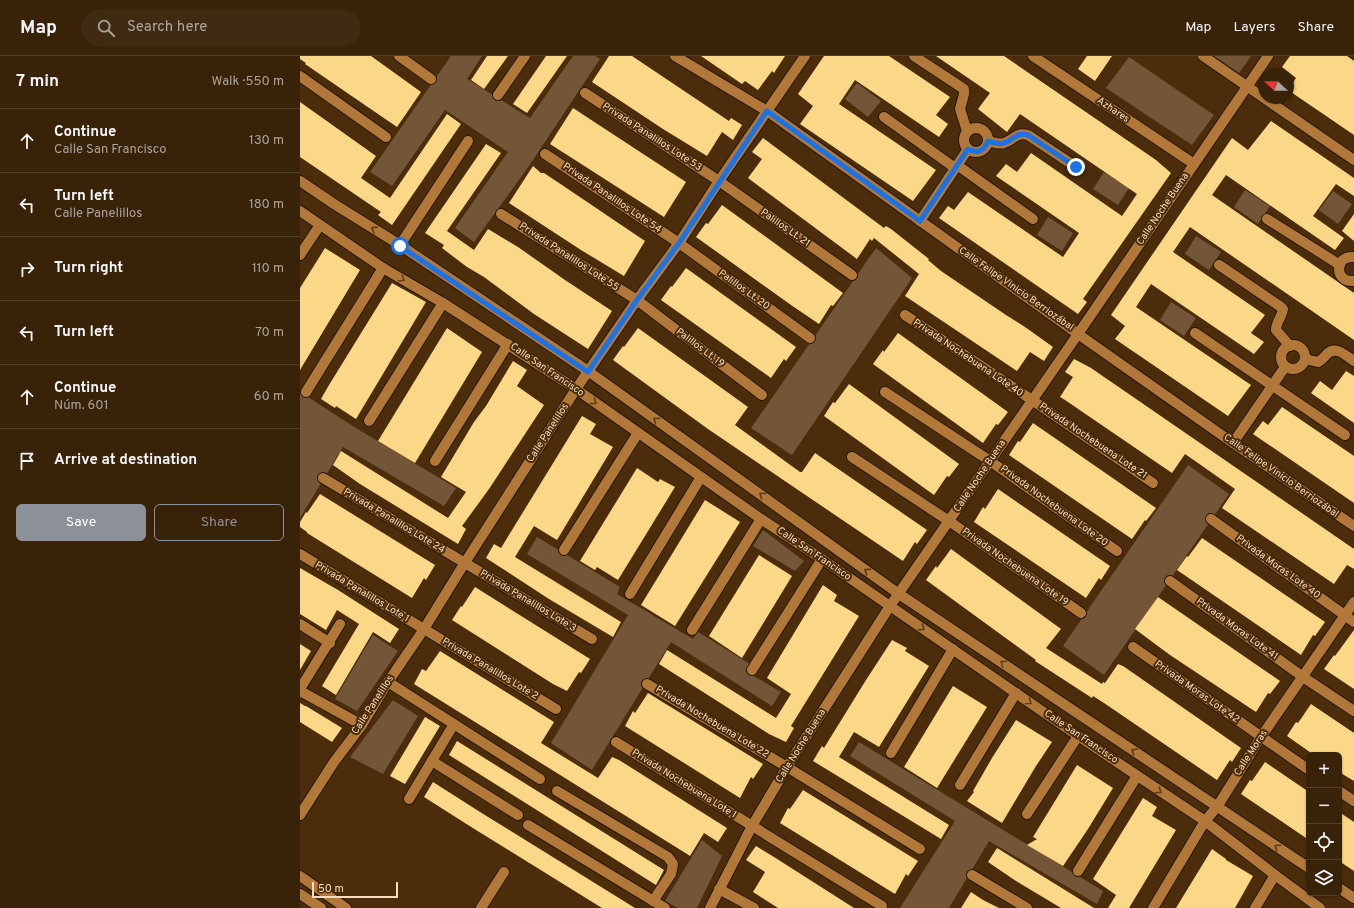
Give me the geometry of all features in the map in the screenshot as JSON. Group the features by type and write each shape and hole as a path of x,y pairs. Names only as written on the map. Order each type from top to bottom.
{"street":[{"path":"399,56 431,79"},
{"path":"498,95 525,56"},
{"name":"Calle Felipe Vinicio Berriozábal","path":"676,56 767,111 1078,334 1354,526"},
{"name":"Calle Panelillos","path":"300,815 424,629 576,389 637,300 679,243 719,181 805,56"},
{"path":"914,56 964,90 960,108 967,131"},
{"name":"Azhares","path":"1033,56 1194,164"},
{"path":"1203,56 1354,160"},
{"name":"Calle Noche Buena","path":"710,908 752,826 787,767 890,606 1268,56"},
{"path":"300,76 386,137"},
{"name":"Privada Panalillos Lote 53","path":"585,93 719,181"},
{"path":"884,117 1033,219"},
{"path":"976,127 985,131 988,141 986,147 981,151 974,152 968,149 964,144 964,137 967,131 976,127"},
{"path":"988,141 1000,144 1005,143 1022,133 1028,135 1076,167"},
{"path":"400,246 468,141"},
{"path":"920,221 968,149"},
{"name":"Privada Panalillos Lote 54","path":"545,154 679,243"},
{"name":"Calle San Francisco","path":"300,181 588,372 899,594 1306,866"},
{"name":"Palillos Lt. 21","path":"719,181 852,275"},
{"name":"Calle San Francisco","path":"300,211 383,268 443,303 576,389 702,476 761,519 822,559 1205,822 1320,908"},
{"name":"Privada Panalillos Lote 55","path":"501,214 637,300"},
{"path":"1267,219 1340,265"},
{"path":"300,256 320,225"},
{"name":"Palillos Lt. 20","path":"679,243 810,338"},
{"path":"1354,258 1347,258 1343,260 1339,270 1344,280 1350,282 1354,281"},
{"path":"1219,265 1283,309 1276,326 1276,330 1290,346"},
{"path":"306,392 383,268"},
{"name":"Palillos Lt. 19","path":"637,300 762,395"},
{"path":"369,421 443,303"},
{"name":"Privada Nochebuena Lote 40","path":"905,315 1032,400"},
{"path":"1195,333 1345,435"},
{"path":"435,461 508,344"},
{"path":"1290,346 1299,346 1305,354 1305,359 1303,365 1298,369 1291,370 1285,367 1281,362 1281,355 1284,349 1290,346"},
{"path":"1305,359 1318,362 1330,352 1335,350 1340,351 1354,361"},
{"path":"1233,443 1285,367"},
{"name":"Privada Nochebuena Lote 20","path":"885,392 990,461 1117,551"},
{"name":"Privada Nochebuena Lote 21","path":"1032,400 1153,483"},
{"path":"564,550 638,433"},
{"name":"Privada Nochebuena Lote 19","path":"852,457 949,521 1080,613"},
{"path":"630,594 702,476"},
{"name":"Privada Panalillos Lote 24","path":"324,478 464,564"},
{"path":"692,630 761,519"},
{"name":"Privada Moras Lote 40","path":"1210,519 1354,622"},
{"name":"Privada Panalillos Lote 1","path":"300,554 424,629"},
{"path":"752,670 822,559"},
{"name":"Privada Panalillos Lote 3","path":"464,564 592,640"},
{"name":"Privada Moras Lote 41","path":"1170,581 1303,677 1354,711"},
{"name":"Calle Moras","path":"1153,908 1205,822 1217,807 1261,737 1354,602"},
{"path":"300,624 330,643"},
{"path":"340,624 330,643 300,690 362,724"},
{"name":"Privada Panalillos Lote 2","path":"424,629 556,709"},
{"name":"Privada Moras Lote 42","path":"1133,647 1306,768"},
{"path":"891,753 953,649"},
{"path":"388,682 540,779"},
{"name":"Privada Nochebuena Lote 22","path":"647,684 787,767 920,850"},
{"path":"960,785 1016,693"},
{"path":"410,799 454,724"},
{"path":"1027,814 1078,736"},
{"name":"Privada Nochebuena Lote 1","path":"616,742 882,906"},
{"path":"432,761 518,815"},
{"path":"1078,871 1137,776"},
{"path":"557,791 668,858 673,864 671,874 653,901"},
{"path":"1342,793 1354,801"},
{"path":"528,825 665,908"},
{"path":"481,908 504,872"},
{"path":"972,875 1027,908"},
{"path":"1255,908 1275,875"},
{"path":"300,876 346,908"},
{"path":"720,889 754,908"},
{"path":"1342,890 1354,898"},
{"path":"300,894 321,908"}],"shaded area":[{"path":"451,56 482,56 467,79 530,118 573,56 595,56 600,59 529,166 474,242 455,228 508,152 445,110 392,186 370,172"},
{"path":"1214,56 1251,56 1239,73"},
{"path":"1129,57 1214,115 1192,145 1106,88"},
{"path":"857,83 881,101 868,117 845,99"},
{"path":"1104,172 1129,188 1118,205 1093,189"},
{"path":"1245,190 1270,206 1258,224 1234,207"},
{"path":"1333,191 1352,204 1338,224 1319,210"},
{"path":"1048,217 1073,233 1062,251 1037,235"},
{"path":"1196,236 1221,252 1209,270 1185,254"},
{"path":"876,248 912,278 792,455 751,428"},
{"path":"1171,302 1196,318 1184,336 1160,320"},
{"path":"300,392 356,428 456,488 444,506 343,447 300,518"},
{"path":"1188,465 1229,494 1104,675 1063,646"},
{"path":"763,530 804,561 795,571 753,546"},
{"path":"537,537 620,587 617,594 693,639 698,632 750,664 745,671 781,692 772,706 671,642 592,770 551,743 628,615 527,554"},
{"path":"373,635 398,651 357,711 335,699"},
{"path":"393,700 418,716 383,774 350,757"},
{"path":"859,742 1103,891 1097,904 989,841 949,908 900,908 955,821 850,756"},
{"path":"702,840 722,856 697,908 678,908 665,901"}],"building":[{"path":"300,56 371,56 421,92 397,127 305,64 306,63 300,59"},
{"path":"487,56 508,56 484,89 471,80"},
{"path":"546,56 567,56 527,113 513,104"},
{"path":"609,56 632,56 729,121 731,118 742,125 733,140 722,132 707,156 592,82"},
{"path":"701,56 785,56 774,73 772,71 758,90 745,81 742,84"},
{"path":"824,56 889,56 950,97 936,115 948,124 939,137 855,80 839,104 936,170 913,201 800,124 813,106 798,94"},
{"path":"936,56 1004,56 1156,160 1171,173 1083,299 1087,302 1078,314 939,218 948,206 954,210 968,192 1063,257 1079,233 996,176 1006,164 1017,172 1031,153 1122,216 1137,194 1020,114 1007,132 978,109 990,93"},
{"path":"1087,56 1112,56 1095,81 1078,69"},
{"path":"1290,56 1347,56 1354,61 1354,135 1294,94 1294,81 1296,78 1294,76 1294,68 1282,67"},
{"path":"300,102 376,156 361,178 390,198 447,114 461,124 392,225 378,215 381,212 300,157"},
{"path":"573,108 686,182 664,217 550,144"},
{"path":"1271,121 1354,178 1354,196 1336,184 1313,216 1344,238 1335,250 1226,175 1212,195 1354,293 1354,340 1190,227 1173,252 1265,315 1251,333 1264,342 1254,354 1151,284 1136,307 1251,385 1228,416 1115,339 1125,326 1111,315 1232,138 1248,150"},
{"path":"763,138 884,228 886,226 891,229 929,259 928,260 941,271 1053,347 1044,361 1030,352 1017,371 905,296 919,274 874,238 872,241 870,239 857,259 748,178 762,159 752,152"},
{"path":"486,144 501,153 447,231 474,250 488,229 518,247 612,311 588,349 534,314 484,277 467,267 442,248 444,245 425,233"},
{"path":"533,166 541,173 544,173 645,241 624,276 509,203"},
{"path":"722,205 843,293 833,306 831,305 819,324 696,237"},
{"path":"1354,214 1354,241 1342,231"},
{"path":"325,248 360,270 300,370 300,288"},
{"path":"686,268 796,347 786,361 784,359 771,378 661,300"},
{"path":"392,283 426,302 356,419 336,406 335,408 321,399"},
{"path":"447,328 482,352 415,463 378,441"},
{"path":"638,328 748,407 735,425 800,472 802,472 815,453 927,530 917,544 915,542 903,561 708,429 613,360"},
{"path":"898,333 1008,412 998,425 996,424 983,443 873,364"},
{"path":"1074,359 1091,368 1354,549 1354,569 1347,565 1334,584 1222,508 1235,489 1185,454 1172,473 1060,397 1073,377 1065,372"},
{"path":"513,361 527,370 517,386 544,405 489,489 462,526 466,529 458,544 360,484 333,465 341,451 448,518 466,492 441,477"},
{"path":"1346,371 1354,376 1354,423 1311,393 1320,381 1332,390"},
{"path":"849,384 959,464 949,477 947,476 934,495 824,416 833,402 835,403"},
{"path":"1282,407 1354,456 1354,503 1253,434 1263,421 1268,425"},
{"path":"582,416 596,424 590,434 613,447 557,540 534,526 515,557 621,622 613,637 549,599 486,558 494,544 501,548"},
{"path":"1033,423 1156,508 1146,521 1145,520 1132,539 1009,455"},
{"path":"637,468 658,482 660,479 675,487 618,580 597,567 595,570 580,561"},
{"path":"998,489 1110,566 1101,580 1099,578 1086,598 974,522 983,507 985,509"},
{"path":"320,494 435,565 426,580 424,578 412,598 307,533 300,527 300,522 306,512 307,513"},
{"path":"705,500 740,522 675,626 641,605"},
{"path":"1202,538 1325,622 1315,636 1313,635 1301,655 1177,570"},
{"path":"951,549 1061,629 1046,648 1102,684 1103,682 1105,683 1118,664 1123,666 1241,748 1232,762 1230,760 1217,780 1104,703 1093,696 1092,698 1035,661 1036,660 926,580"},
{"path":"759,555 792,576 742,658 709,636"},
{"path":"300,568 338,590 399,629 390,643 373,632 336,695 322,686 359,624 337,610 326,630 300,614"},
{"path":"823,585 837,595 834,601 859,616 791,726 794,728 786,742 769,734 659,664 667,650 776,718 791,694 767,678"},
{"path":"475,587 590,659 581,673 579,672 567,691 553,684 452,620"},
{"path":"1158,597 1280,681 1270,694 1268,693 1256,712 1170,655 1135,629"},
{"path":"1354,630 1354,689 1324,669"},
{"path":"892,640 907,648 905,651 929,666 879,747 854,732 839,757 949,825 941,839 813,761 822,746 824,748"},
{"path":"300,644 311,651 300,670"},
{"path":"440,651 554,722 541,743 598,778 612,757 619,760 727,828 718,842 704,833 690,856 414,684 422,669 426,671"},
{"path":"953,686 987,707 937,788 904,767"},
{"path":"648,693 763,764 753,779 751,777 740,798 625,726 633,711 635,713"},
{"path":"300,703 342,728 332,742 300,722"},
{"path":"1311,704 1354,733 1354,781 1342,774 1342,752 1310,752 1287,736 1296,722 1298,723"},
{"path":"425,717 440,726 405,784 390,776"},
{"path":"1016,720 1052,742 1002,823 967,801 974,792 973,791 992,758"},
{"path":"457,741 664,870 656,885 449,755"},
{"path":"1265,762 1306,790 1306,838 1241,794 1250,780 1252,781"},
{"path":"1077,765 1113,788 1063,866 1027,845 1037,839 1033,837"},
{"path":"433,782 635,908 602,908 476,830 424,797"},
{"path":"803,790 918,861 908,876 906,874 895,894 780,823 788,808 790,809"},
{"path":"1143,798 1157,807 1152,816 1176,830 1129,908 1108,908 1116,895 1093,879"},
{"path":"1342,814 1354,822 1354,871 1342,863"},
{"path":"756,846 854,908 778,908 753,892 765,872 746,860"},
{"path":"997,848 1094,908 1061,908 1016,881 988,862"},
{"path":"1212,849 1226,860 1253,876 1235,908 1176,908"},
{"path":"971,892 983,900 999,908 961,908"}],"route":[{"path":"400,246 588,372 637,300 679,243 767,111 920,221 968,149 974,152 981,151 986,147 988,141 1000,144 1005,143 1022,133 1028,135 1076,167"}]}
